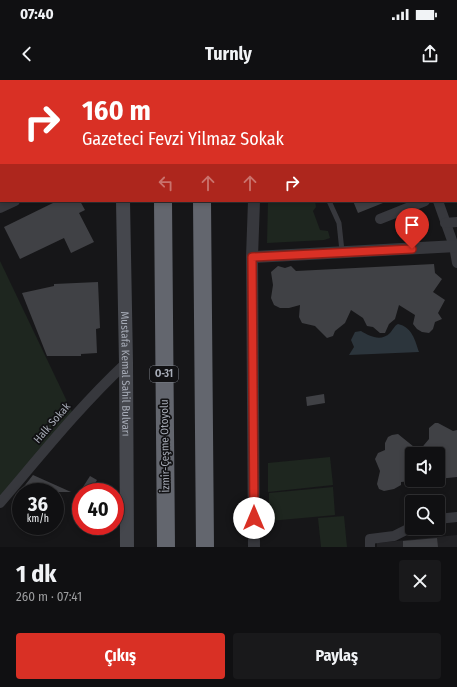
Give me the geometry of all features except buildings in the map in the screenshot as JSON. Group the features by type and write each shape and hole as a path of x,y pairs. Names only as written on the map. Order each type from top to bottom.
{"highway":[{"name":"İzmir-Çeşme Otoyolu","path":"163,202 166,547"},
{"path":"202,202 204,547"}],"main road":[{"name":"Mustafa Kemal Sahil Bulvarı","path":"123,202 127,547"}],"street":[{"path":"0,208 13,202"},
{"path":"254,202 252,257 254,547"},
{"path":"380,219 422,202"},
{"path":"438,202 455,246 457,263"},
{"path":"445,223 457,222"},
{"path":"252,257 455,246"},
{"name":"Halk Sokak","path":"0,503 74,416 126,363"},
{"path":"445,519 457,517"},
{"path":"370,547 370,539 394,536 405,530"}],"lane":[{"path":"329,202 339,222 342,252"}],"shaded area":[{"path":"268,202 315,202 316,207 313,211 320,230 328,231 330,238 324,240 267,243"},
{"path":"0,261 74,416 17,483 12,483 12,489 0,503"},
{"path":"398,324 410,331 419,352 349,355 354,347 351,340 355,332 361,331 379,338 386,336"},
{"path":"330,457 333,485 268,492 268,463"},
{"path":"333,487 335,515 269,521 269,493"},
{"path":"344,516 347,547 321,547 318,518"},
{"path":"457,535 457,547 377,547 377,543"}],"route":[{"path":"254,518 252,257 412,249"}]}
